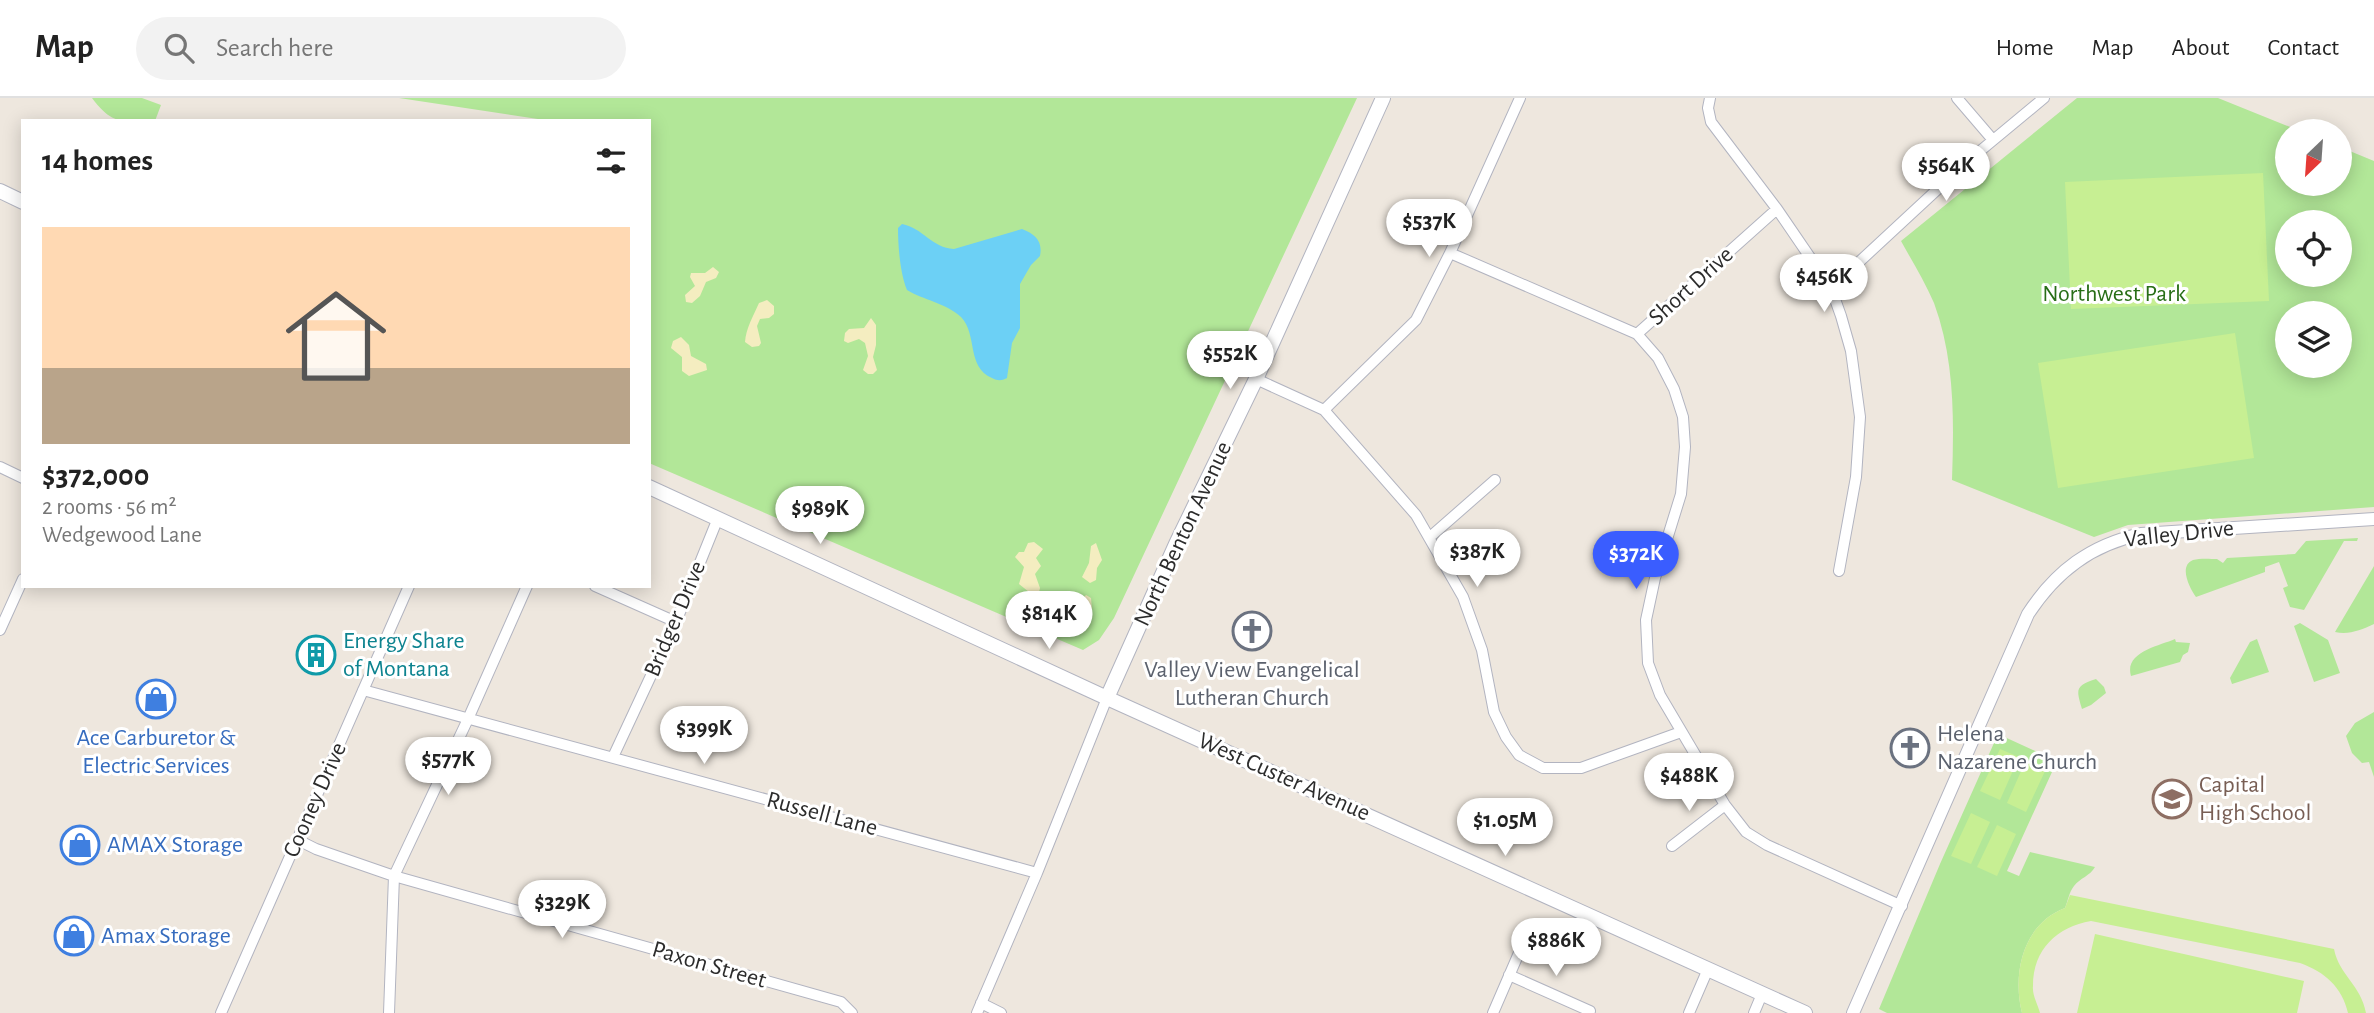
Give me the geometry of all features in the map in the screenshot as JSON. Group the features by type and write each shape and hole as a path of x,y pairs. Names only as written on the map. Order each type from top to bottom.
{"main road":[{"name":"North Benton Avenue","path":"1107,698 1175,544 1256,379 1382,98"},
{"path":"0,191 21,201"},
{"name":"West Custer Avenue","path":"651,488 1107,698 1805,1013"}],"street":[{"path":"1324,410 1416,320 1450,253 1520,98"},
{"path":"1710,98 1711,122 1777,209 1830,288 1842,316 1851,351 1860,417 1856,477 1839,571"},
{"path":"1957,98 1993,140"},
{"path":"1830,288 2043,98"},
{"name":"Short Drive","path":"1637,334 1777,209"},
{"path":"1450,253 1637,334 1658,358 1674,389 1683,417 1685,447 1681,494 1655,578 1646,620 1648,663 1660,695 1725,805 1739,825 1753,838 1902,906"},
{"path":"1256,379 1324,410 1416,514 1463,597 1482,650 1494,712 1518,755 1543,768 1581,768 1681,732"},
{"path":"0,467 21,477"},
{"path":"1430,537 1496,480"},
{"name":"Bridger Drive","path":"613,757 676,622 718,518"},
{"name":"Valley Drive","path":"1853,1013 2028,614 2042,593 2073,563 2107,544 2141,534 2374,519"},
{"path":"0,630 21,583"},
{"name":"Cooney Drive","path":"221,1013 408,588"},
{"path":"388,1013 394,876 526,588"},
{"path":"600,588 676,622"},
{"name":"Russell Lane","path":"363,690 1037,873"},
{"name":"North Benton Avenue","path":"979,1008 1107,698"},
{"path":"1672,846 1725,805"},
{"name":"Paxon Street","path":"298,840 316,849 394,876 841,1002 852,1013"},
{"path":"1493,1013 1522,946"},
{"path":"1689,1013 1708,969"},
{"path":"1509,975 1590,1011"},
{"path":"1754,1013 1762,994"},
{"path":"979,1008 1002,1013"}],"green space":[{"path":"92,98 142,98 161,105 156,119 116,119"},
{"path":"399,98 1357,98 1114,618 1099,640 1083,650 651,464 651,119 538,119"},
{"name":"Northwest Park","path":"2077,98 2218,98 2275,121 2275,196 2352,196 2352,152 2374,161 2374,507 2128,525 2094,537 1952,480 1952,390 1946,346 1934,303 1901,241"},
{"path":"2263,173 2269,301 2071,309 2065,182"},
{"path":"2235,333 2254,458 2058,488 2038,363"},
{"path":"2358,538 2357,541 2344,541 2304,610 2290,607 2283,588 2288,586 2279,562 2265,567 2265,572 2196,597 2187,578 2186,567 2193,560 2217,559 2223,563 2227,558 2295,554 2306,541"},
{"path":"2374,566 2374,624 2360,630 2335,632"},
{"path":"2300,623 2328,640 2340,673 2314,682 2294,626"},
{"path":"2175,639 2176,642 2190,643 2188,652 2180,662 2131,676 2130,668 2138,656 2152,647"},
{"path":"2257,639 2269,672 2232,684 2230,678 2250,642"},
{"path":"2096,679 2106,693 2082,709 2079,689"},
{"path":"2374,712 2374,777 2369,762 2362,763 2352,753 2346,736 2355,723"},
{"path":"1998,734 2057,761 2007,871 2019,876 2030,852 2095,867 2074,886 2065,908 2051,915 2030,938 2020,966 2019,998 2022,1013 1887,1013 1879,1009"},
{"path":"2000,749 2019,757 2000,800 1980,791"},
{"path":"2026,760 2046,769 2026,812 2007,803"},
{"path":"1971,813 1990,822 1971,864 1951,856"},
{"path":"1997,825 2016,834 1997,876 1977,867"},
{"path":"2070,895 2334,949 2340,966 2360,995 2366,1013 2348,1013 2337,988 2325,976 2300,963 2091,921 2058,934 2042,951 2037,961 2033,986 2040,1013 2022,1013 2019,982 2024,952 2039,926 2051,915 2065,908"},
{"path":"2095,934 2304,981 2297,1013 2077,1013"}],"sand":[{"path":"713,267 719,272 716,278 706,282 700,296 692,303 686,302 685,295 695,286 690,277 691,273 705,273"},
{"path":"767,300 774,306 774,314 760,319 757,326 761,343 752,347 745,342 748,327 759,303"},
{"path":"871,318 876,325 873,357 877,370 868,374 863,370 868,356 865,343 859,339 848,343 844,341 845,333 849,329 864,328"},
{"path":"681,337 689,345 691,356 706,364 707,370 689,376 682,371 682,357 671,348 673,341"},
{"path":"1034,542 1043,549 1036,558 1041,566 1035,574 1040,588 1034,596 1019,584 1024,567 1015,557 1019,552 1024,552 1028,543"},
{"path":"1096,543 1102,560 1097,568 1096,580 1090,583 1082,577 1089,563 1091,546"},
{"path":"1086,595 1091,598 1092,609 1087,615 1074,618 1071,610"}],"water":[{"path":"902,224 916,229 946,248 954,249 1022,229 1037,239 1040,256 1020,284 1020,328 1012,343 1007,378 994,379 984,373 975,359 966,324 961,317 948,308 907,290 899,251 898,228"}],"place":[{"name":"Valley View Evangelical Lutheran Church","path":"1252,631"},
{"name":"Energy Share of Montana","path":"316,655"},
{"name":"Ace Carburetor & Electric Services","path":"156,699"},
{"name":"Helena Nazarene Church","path":"1910,748"},
{"name":"Capital High School","path":"2172,799"},
{"name":"AMAX Storage","path":"80,845"},
{"name":"Amax Storage","path":"74,936"}]}
